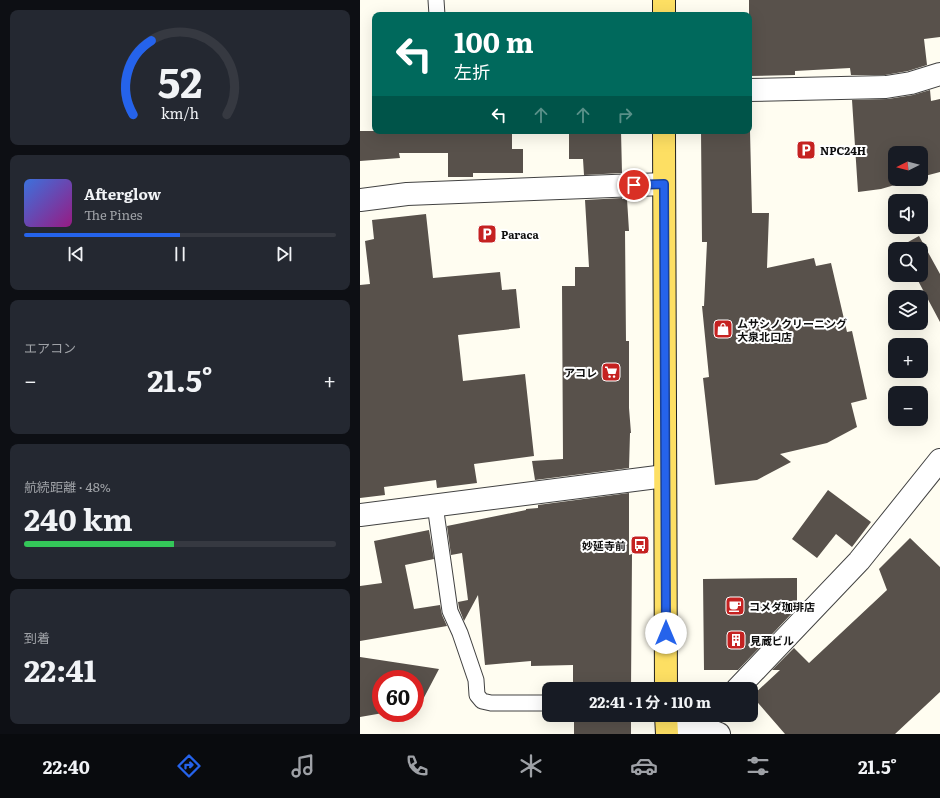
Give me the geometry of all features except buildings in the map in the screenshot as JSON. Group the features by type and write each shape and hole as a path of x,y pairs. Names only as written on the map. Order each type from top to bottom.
{"main road":[{"path":"664,0 664,12"},
{"path":"664,134 666,682"}],"street":[{"path":"752,90 886,87 911,83 940,74"},
{"path":"360,200 407,194 664,184"},
{"path":"745,682 859,560 940,460"},
{"path":"360,515 665,476"},
{"path":"667,726 712,726"}],"lane":[{"path":"436,0 437,12"},
{"path":"435,505 450,611 460,633 476,680 477,695 482,701 491,703 542,703"}],"place":[{"name":"NPC24H","path":"806,150"},
{"name":"Paraca","path":"487,234"},
{"name":"ムサシノクリーニング 大泉北口店","path":"723,329"},
{"name":"アコレ","path":"611,372"},
{"name":"妙延寺前","path":"640,545"},
{"name":"コメダ珈琲店","path":"735,606"},
{"name":"見蔵ビル","path":"736,640"}],"route":[{"path":"634,185 664,184 666,633"}]}
